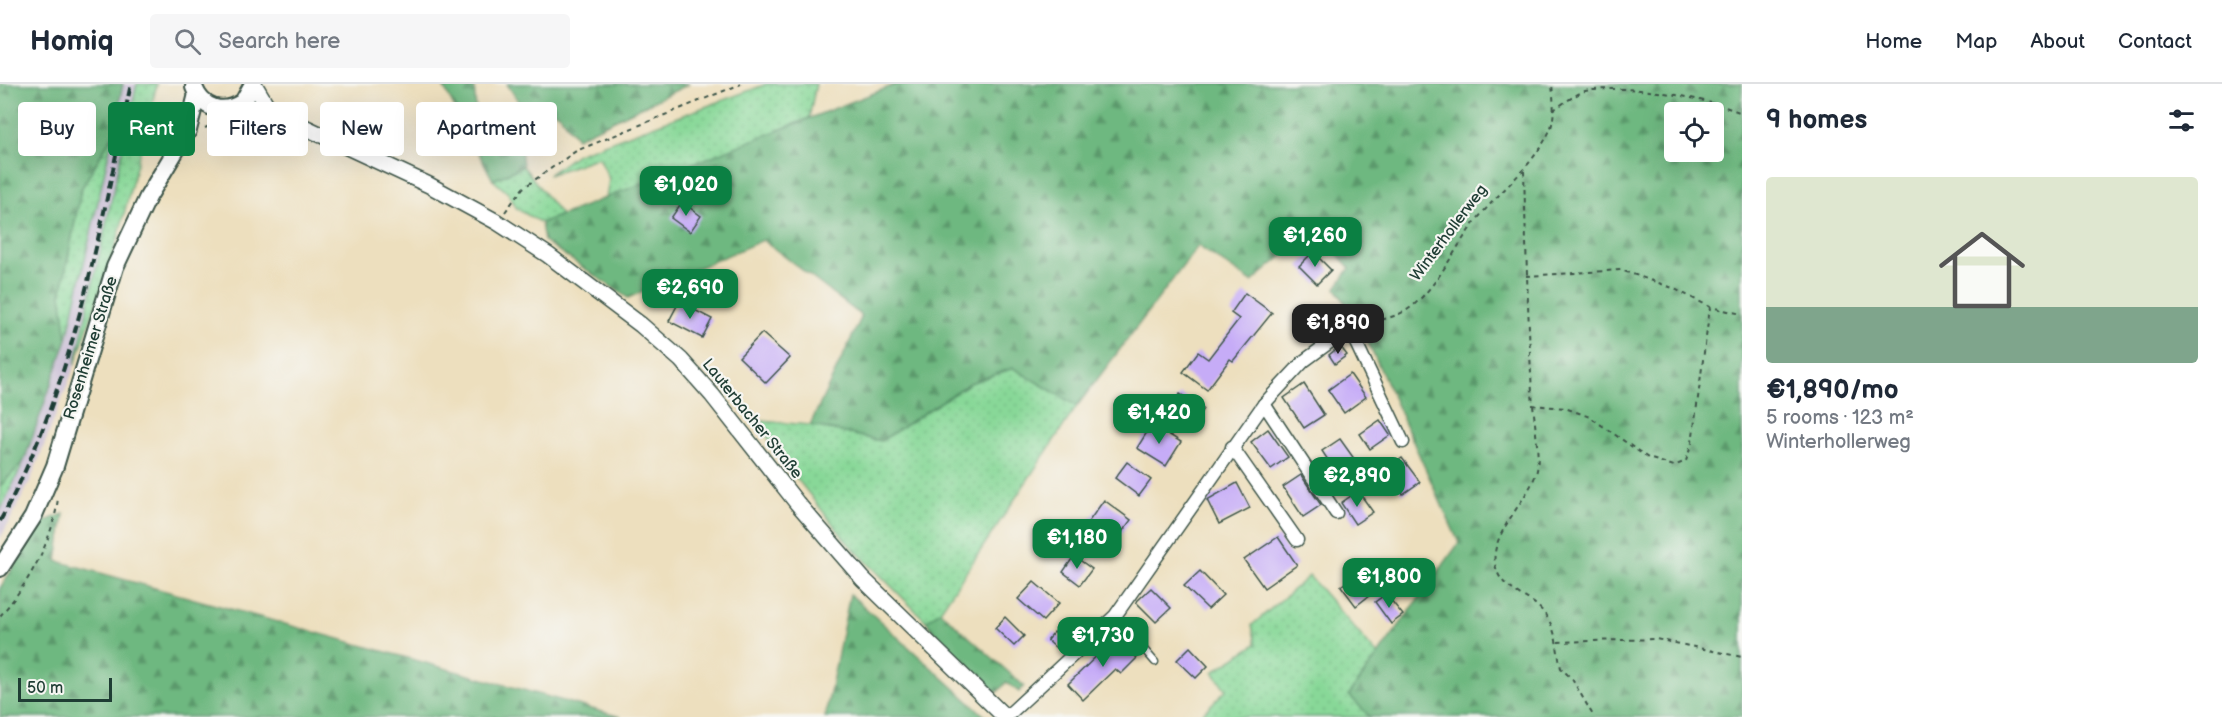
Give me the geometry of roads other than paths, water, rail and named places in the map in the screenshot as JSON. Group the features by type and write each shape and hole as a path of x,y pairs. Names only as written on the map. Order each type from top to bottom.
{"main road":[{"path":"242,102 254,84"},
{"path":"195,89 207,105"},
{"name":"Rosenheimer Straße","path":"195,130 207,122"},
{"name":"Rosenheimer Straße","path":"0,568 33,517 55,466 115,267 148,197 177,156"}],"street":[{"path":"254,84 265,102"},
{"name":"Lauterbacher Straße","path":"308,129 429,185 497,222 556,261 641,325 681,360 862,579 1006,717"},
{"path":"1006,717 1115,616 1264,404 1304,361 1356,328 1403,442"},
{"path":"1264,404 1336,513"},
{"path":"1232,447 1297,540"}],"lane":[{"path":"1115,616 1155,662"}],"railway":[{"path":"0,521 26,470 66,363 95,252 131,84"}]}
